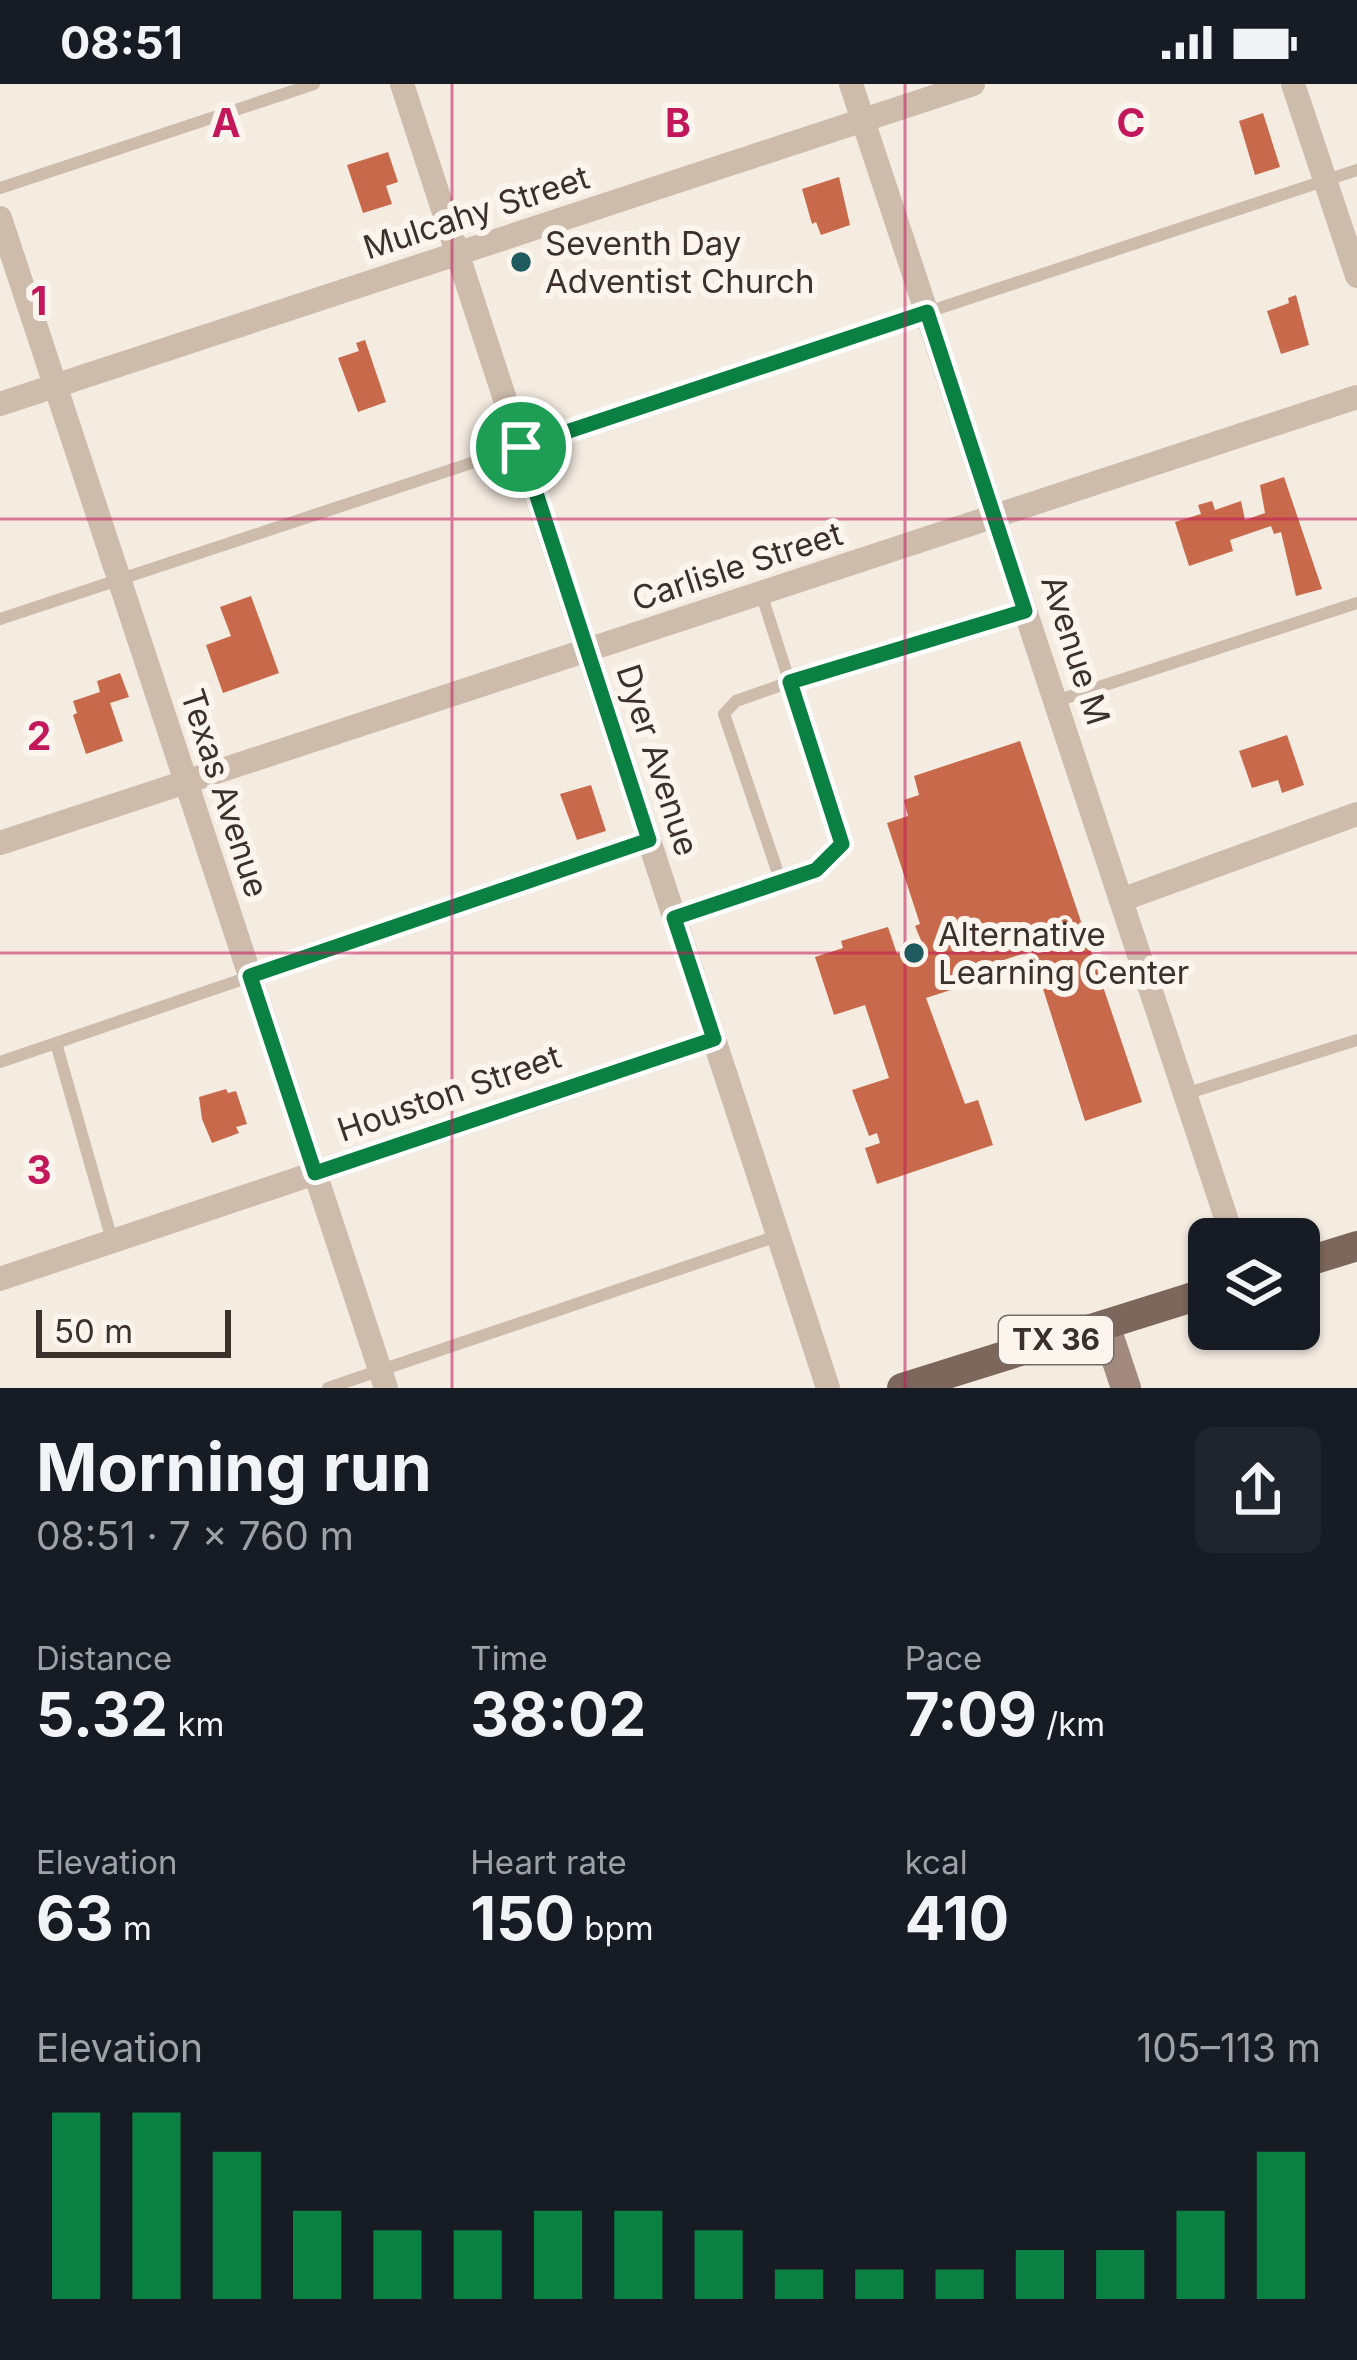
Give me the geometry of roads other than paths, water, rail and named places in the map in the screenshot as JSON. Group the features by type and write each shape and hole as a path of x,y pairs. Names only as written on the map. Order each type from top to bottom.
{"main road":[{"path":"1320,1257 1357,1246"},
{"name":"TX 36","path":"902,1388 1188,1299"}],"street":[{"name":"Dyer Avenue","path":"402,84 828,1388"},
{"name":"Avenue M","path":"851,84 1226,1218"},
{"name":"Mulcahy Street","path":"0,404 974,84"},
{"path":"1293,84 1357,276"},
{"name":"Texas Avenue","path":"0,218 383,1379"},
{"name":"Carlisle Street","path":"0,843 1357,397"},
{"path":"1121,900 1357,814"},
{"name":"Houston Street","path":"0,1279 714,1039"},
{"path":"1105,1325 1126,1388"}],"lane":[{"path":"0,188 314,84"},
{"path":"0,619 1357,170"},
{"path":"674,918 816,870 842,844 761,593"},
{"path":"1055,701 1357,603"},
{"path":"781,882 724,714 736,700 1025,611"},
{"path":"0,1062 649,840"},
{"path":"1185,1094 1357,1040"},
{"path":"56,1043 112,1241"},
{"path":"328,1388 383,1379 778,1235"}],"place":[{"name":"Seventh Day Adventist Church","path":"521,262"},
{"name":"Alternative Learning Center","path":"914,953"}]}
